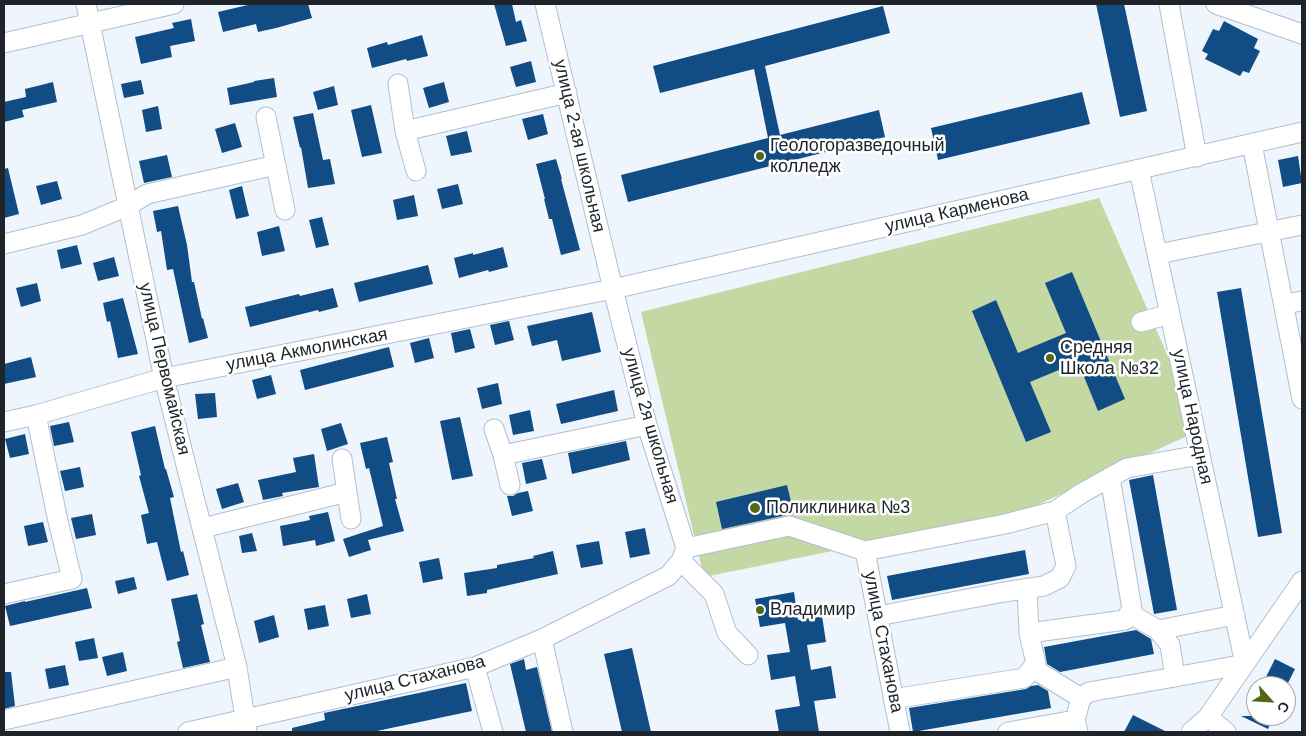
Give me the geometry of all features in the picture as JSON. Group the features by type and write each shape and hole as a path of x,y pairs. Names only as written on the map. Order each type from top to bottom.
{"street":[{"name":"улица Первомайская","path":"86,4 164,378 237,667 246,726"},
{"path":"4,43 174,4"},
{"name":"улица 2-ая школьная","path":"546,4 613,289"},
{"path":"1169,4 1197,156"},
{"path":"1216,4 1302,34"},
{"path":"398,84 405,131 416,171"},
{"path":"405,131 566,93"},
{"path":"266,117 285,210"},
{"name":"улица Карменова","path":"613,289 1302,132"},
{"path":"1252,144 1302,399"},
{"path":"4,244 82,225 128,206 146,194 276,165"},
{"name":"улица Народная","path":"1140,170 1245,664"},
{"path":"1158,254 1302,225"},
{"name":"улица Акмолинская","path":"4,422 36,416 164,378 613,289"},
{"name":"улица 2я школьная","path":"613,289 647,425 683,555"},
{"path":"1284,304 1302,302"},
{"path":"1141,322 1170,314"},
{"path":"4,594 72,579 36,416"},
{"path":"503,455 647,425"},
{"path":"494,429 503,455 510,485"},
{"path":"748,655 727,633 714,594 683,555 789,526 865,551 1005,524 1055,510 1127,468 1200,455"},
{"path":"342,459 350,519"},
{"path":"1029,633 1125,620 1132,608 1110,478"},
{"path":"202,528 347,492"},
{"path":"878,616 1044,586 1060,578 1066,566 1055,510"},
{"name":"улица Стаханова","path":"865,551 900,732"},
{"name":"улица Стаханова","path":"188,732 246,726 475,667 542,638 668,576 683,555"},
{"path":"1191,732 1208,717 1302,581"},
{"path":"894,699 1024,678 1036,664 1029,633 1027,588"},
{"path":"1129,613 1158,630 1170,644 1175,678"},
{"path":"1158,630 1235,615"},
{"path":"542,638 563,732"},
{"path":"1008,732 1076,726 1081,698 1089,692 1245,664"},
{"path":"4,720 237,667"},
{"path":"475,667 493,732"},
{"path":"1032,668 1081,698"},
{"path":"1208,717 1226,732"}],"green space":[{"path":"1099,198 1200,430 1020,513 704,577 641,312"}],"building":[{"path":"252,4 308,4 312,18 258,32 256,24 223,32 218,12"},
{"path":"494,4 512,4 516,22 521,20 527,41 506,46"},
{"path":"1096,4 1124,4 1147,111 1120,117"},
{"path":"883,6 890,33 765,66 780,135 879,110 885,137 628,202 621,175 768,138 754,69 660,93 653,66"},
{"path":"191,19 195,41 170,46 172,57 141,64 135,37 174,28 172,23"},
{"path":"1224,21 1258,39 1254,48 1260,51 1249,73 1243,71 1240,76 1205,59 1208,54 1202,51 1213,29 1219,31"},
{"path":"422,35 428,56 407,61 406,59 372,68 367,48 387,42 388,45"},
{"path":"531,61 536,82 516,87 510,67"},
{"path":"274,78 277,97 230,105 227,88"},
{"path":"141,80 144,94 124,98 121,84"},
{"path":"53,82 57,102 22,110 24,117 4,122 4,102 26,97 25,89"},
{"path":"444,82 449,102 429,108 423,88"},
{"path":"334,86 338,105 318,110 313,92"},
{"path":"1082,92 1090,124 938,160 931,128"},
{"path":"371,105 382,153 362,157 351,110"},
{"path":"158,106 162,129 146,132 142,110"},
{"path":"313,113 323,160 330,159 335,184 308,188 301,147 293,117"},
{"path":"543,114 548,134 528,140 522,119"},
{"path":"235,123 242,147 222,153 215,129"},
{"path":"467,131 472,152 451,156 446,136"},
{"path":"167,155 172,177 144,183 139,161"},
{"path":"1298,156 1302,183 1283,187 1278,160"},
{"path":"556,159 580,250 561,255 552,219 549,219 536,164"},
{"path":"8,168 19,214 4,218 4,169"},
{"path":"57,181 62,199 41,205 36,186"},
{"path":"458,184 463,204 442,209 437,189"},
{"path":"242,186 249,216 236,219 229,190"},
{"path":"414,195 418,216 397,220 393,200"},
{"path":"178,206 187,245 192,282 194,282 208,338 189,343 173,269 167,270 161,231 157,232 153,211"},
{"path":"322,217 329,245 316,248 309,220"},
{"path":"279,226 285,251 262,256 257,232"},
{"path":"77,245 82,264 61,269 57,250"},
{"path":"503,247 508,267 459,278 454,258"},
{"path":"114,257 119,276 98,281 93,263"},
{"path":"428,265 433,284 359,302 354,283"},
{"name":"Средняя Школа №32","path":"1072,272 1125,399 1098,411 1078,362 1030,382 1051,432 1026,442 972,311 996,300 1018,353 1066,333 1045,283"},
{"path":"37,283 41,301 21,307 16,288"},
{"path":"333,288 338,307 319,312 318,310 250,327 245,307"},
{"path":"1241,288 1282,533 1258,537 1217,292"},
{"path":"123,298 138,354 118,358 110,321 107,322 103,303"},
{"path":"592,312 601,352 562,361 557,340 532,346 527,326"},
{"path":"509,321 514,340 495,345 490,325"},
{"path":"470,329 475,348 455,353 451,333"},
{"path":"429,338 434,358 415,363 410,343"},
{"path":"389,347 394,367 305,390 300,370"},
{"path":"31,357 36,377 4,384 4,364"},
{"path":"271,375 276,394 257,399 252,380"},
{"path":"498,383 502,404 482,409 477,388"},
{"path":"614,390 618,411 561,424 556,404"},
{"path":"215,393 217,417 198,419 195,394"},
{"path":"530,410 534,431 513,435 509,415"},
{"path":"460,417 473,476 452,480 440,421"},
{"path":"69,422 74,442 54,446 50,426"},
{"path":"341,423 348,444 327,451 321,429"},
{"path":"155,426 174,497 170,498 181,552 183,551 189,575 167,581 157,542 147,544 141,515 149,513 139,476 141,475 131,432"},
{"path":"25,434 29,454 10,458 5,439"},
{"path":"387,437 393,462 389,463 397,499 395,499 404,531 368,540 371,550 349,557 343,539 383,526 369,468 366,469 360,443"},
{"path":"626,441 630,460 572,474 568,453"},
{"path":"314,454 319,487 282,493 283,496 263,500 258,480 296,472 293,458"},
{"path":"542,459 547,479 526,484 522,463"},
{"path":"80,467 84,487 65,491 60,471"},
{"path":"1153,475 1177,610 1154,614 1129,480"},
{"path":"238,483 244,502 222,509 216,489"},
{"name":"Поликлиника №3","path":"787,485 794,514 722,529 716,502"},
{"path":"528,491 533,511 512,516 507,496"},
{"path":"328,512 335,541 316,546 315,540 283,546 280,526 310,520 309,516"},
{"path":"92,514 96,535 76,539 71,518"},
{"path":"43,522 48,542 28,546 24,526"},
{"path":"645,528 650,554 630,558 625,532"},
{"path":"252,533 257,551 242,553 239,536"},
{"path":"599,541 603,564 581,568 576,545"},
{"path":"1025,550 1029,574 892,600 887,576"},
{"path":"553,551 558,574 487,590 487,593 467,596 464,573 497,568 497,565 534,558 533,556"},
{"path":"439,558 443,579 423,583 419,562"},
{"path":"134,577 137,589 118,594 115,581"},
{"path":"87,588 92,608 10,626 5,606"},
{"path":"794,592 798,620 822,616 826,642 807,645 811,670 831,666 836,698 814,701 819,732 779,732 775,710 800,706 795,676 771,680 767,655 790,652 785,623 760,627 755,599"},
{"path":"197,594 204,624 201,625 210,662 183,668 177,642 180,641 171,599"},
{"path":"367,594 371,614 351,618 347,599"},
{"path":"325,605 329,626 308,630 304,609"},
{"path":"274,615 279,637 259,643 254,621"},
{"path":"1136,630 1151,639 1154,654 1060,672 1047,664 1044,647"},
{"path":"94,638 98,658 79,661 75,642"},
{"path":"632,648 651,732 622,732 604,654"},
{"path":"123,652 127,671 107,676 102,657"},
{"path":"524,659 526,670 537,667 552,732 526,732 510,664"},
{"path":"1275,659 1295,669 1292,676 1266,676"},
{"path":"65,665 69,685 49,689 45,669"},
{"path":"4,672 11,672 15,706 4,709"},
{"path":"466,683 472,711 372,732 292,732 292,728 325,720 324,713"},
{"path":"1038,685 1048,691 1051,708 913,732 909,708 1026,689"},
{"path":"1133,715 1167,732 1124,732"}],"place":[{"name":"Геологоразведочный колледж","path":"760,156"},
{"name":"Средняя Школа №32","path":"1050,358"},
{"name":"Поликлиника №3","path":"755,508"},
{"name":"Владимир","path":"760,610"}]}
